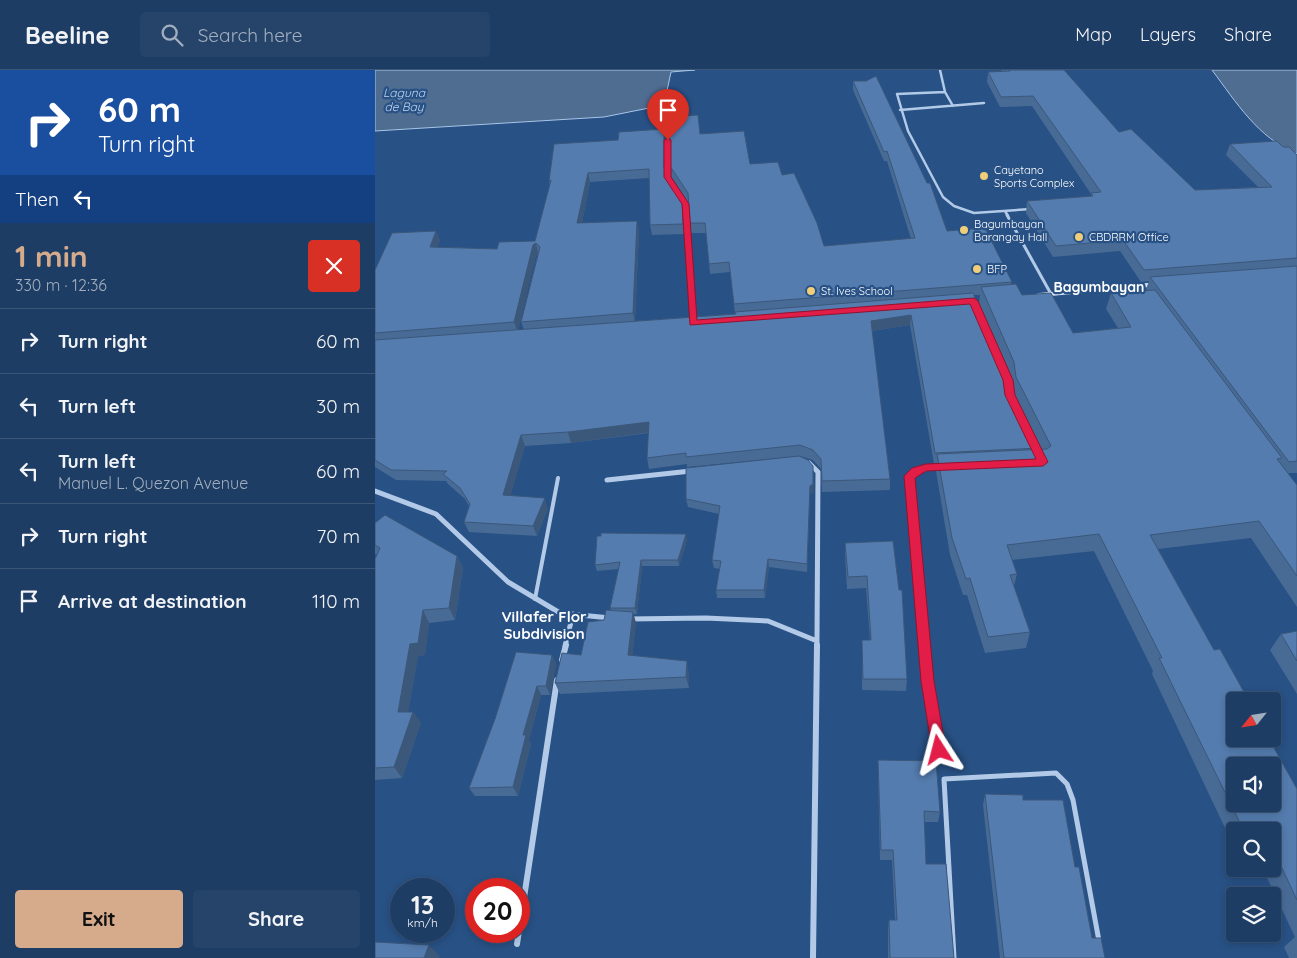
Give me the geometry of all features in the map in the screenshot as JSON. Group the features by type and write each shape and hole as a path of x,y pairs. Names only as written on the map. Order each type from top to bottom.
{"main road":[{"path":"1033,295 1169,284"},
{"path":"684,323 703,322"}],"street":[{"path":"800,460 811,464 818,472 813,958"},
{"path":"607,480 695,471"},
{"path":"375,492 436,514 508,582 560,613 615,618"},
{"path":"517,944 557,682 573,614"},
{"path":"623,619 707,618 768,621 817,641"}],"lane":[{"path":"940,70 945,92 953,106"},
{"path":"945,92 897,94 900,110 908,131 943,197 954,206 974,213 1034,208"},
{"path":"900,110 984,104"},
{"path":"668,140 668,177 672,184"},
{"path":"677,191 685,204 693,323"},
{"path":"1005,211 1051,294"},
{"path":"1139,286 1145,294"},
{"path":"1004,372 1010,395"},
{"path":"939,750 928,681 909,476 916,470 945,467"},
{"path":"535,599 558,478"},
{"path":"954,958 944,779 1056,773 1067,784 1073,800 1101,949"}],"water":[{"name":"Laguna de Bay","path":"375,70 695,70 671,72 664,105 604,117 375,131"},
{"path":"1212,70 1297,70 1297,154 1283,147 1259,129"}],"building":[{"path":"1064,70 1119,132 1131,129 1195,190 1272,187 1230,144 1277,141 1283,147 1289,147 1297,155 1297,258 1144,270 1123,240 1056,246 1027,201 1093,196 1091,193 1101,192 1033,96 1001,97 988,72"},
{"path":"876,76 927,183 930,183 947,231 985,228 1012,282 734,304 729,262 709,264 705,223 690,223 688,193 670,166 670,131 668,128 664,129 664,117 698,115 700,134 744,131 750,164 778,162 782,175 794,173 817,223 824,246 915,238 887,151 884,152 853,81 866,81"},
{"path":"664,129 664,168 682,195 683,224 650,225 649,169 588,173 577,223 637,221 633,313 521,322 540,247 536,243 533,245 514,322 375,333 375,270 392,233 436,231 430,247 497,249 499,242 535,241 551,180 549,181 554,144 618,140 619,132"},
{"path":"1297,266 1297,461 1289,462 1150,277"},
{"path":"1016,284 1022,295 1051,293 1073,333 1131,327 1111,293 1155,290 1282,458 1277,459 1297,485 1297,576 1259,521 1150,535 1214,650 1220,649 1244,692 1226,692 1226,748 1274,748 1279,757 1226,757 1226,794 1159,658 1162,658 1099,534 1007,545 1017,574 1010,575 1030,632 988,637 970,578 966,579 952,538 937,454 1047,449 1051,446 1016,377 1014,362 981,287"},
{"path":"973,293 1007,370 1009,386 1040,448 935,453 911,315 871,321 890,479 822,481 821,459 813,450 800,445 686,457 686,453 647,458 649,422 568,432 521,435 503,495 545,498 533,526 464,522 470,504 460,488 443,474 447,471 391,470 375,460 375,340 736,314 735,312"},
{"path":"799,456 808,460 813,466 813,484 810,486 807,564 768,559 764,590 716,590 721,561 712,560 720,506 686,499 686,468"},
{"path":"385,515 457,556 449,608 423,610 418,643 410,644 398,712 413,712 394,767 375,768 375,559 380,548 375,545 375,523"},
{"path":"601,533 686,534 678,560 641,560 635,608 610,608 620,562 595,565 597,536 601,536"},
{"path":"893,541 899,590 902,590 907,679 863,679 862,640 871,640 867,576 848,577 845,543"},
{"path":"606,610 633,612 628,655 687,661 686,677 555,683 562,653 581,655 588,622 604,620"},
{"path":"1297,631 1297,661 1281,634"},
{"path":"516,652 552,655 546,686 537,686 523,735 526,735 513,787 469,788 495,719"},
{"path":"878,760 936,761 940,812 924,811 926,864 946,864 954,958 890,958 889,920 897,920 893,850 881,850"},
{"path":"1281,760 1297,789 1297,900 1281,866 1281,822 1240,822 1235,812 1281,812"},
{"path":"985,794 1023,795 1023,800 1063,800 1075,867 1079,867 1092,938 1101,938 1105,958 1004,958"},
{"path":"375,942 429,945 424,958 375,958"}],"place":[{"name":"Cayetano Sports Complex","path":"984,176"},
{"name":"Bagumbayan Barangay Hall","path":"964,230"},
{"name":"CBDRRM Office","path":"1079,237"},
{"name":"BFP","path":"977,269"},
{"name":"St. Ives School","path":"811,291"}],"district":[{"name":"Bagumbayan","path":"1099,287"},
{"name":"Villafer Flor Subdivision","path":"544,626"}],"route":[{"path":"668,140 668,177 685,204 693,323 974,301 1008,380 1010,395 1043,462 926,468 916,470 909,476 928,681 939,750"}]}
